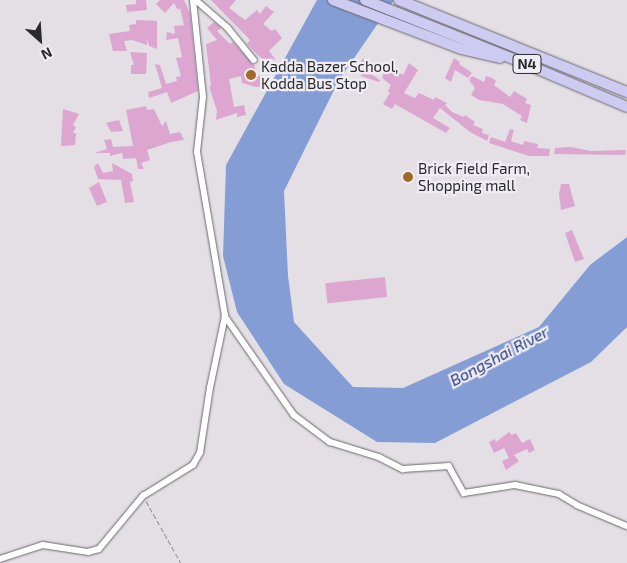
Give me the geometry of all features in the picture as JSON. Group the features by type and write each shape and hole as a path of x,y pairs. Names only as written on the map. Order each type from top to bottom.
{"highway":[{"path":"333,0 483,56 521,62"},
{"name":"N4","path":"364,0 521,62 627,107"},
{"name":"N4","path":"399,0 627,92"}],"street":[{"path":"194,0 228,28 254,60"},
{"path":"0,559 43,545 88,552 99,549 143,496 193,465 198,459 225,316 197,152 203,97 194,0"},
{"path":"225,316 294,415 330,442 378,458 403,469 449,466 464,493 515,485 560,494 577,505 627,526"}],"path":[{"path":"143,496 181,563"}],"water":[{"name":"Bongshai River","path":"317,0 394,0 339,80 284,191 288,276 294,322 353,387 403,388 539,327 590,265 627,237 627,327 591,362 435,443 377,442 284,384 237,312 223,256 226,165"}],"building":[{"path":"136,0 146,0 147,10 127,12 126,5 136,4"},
{"path":"160,0 184,0 190,13 198,91 171,103 167,92 149,98 148,92 162,88 155,64 160,65 166,84 177,81 176,77 181,76 176,58 182,57 178,38 166,40 167,32 175,34 174,26 184,25 180,8 178,10 174,3 165,13 156,4"},
{"path":"211,0 236,0 229,8 245,20 257,10 260,14 266,6 274,12 263,24 272,31 275,29 282,38 269,51 275,59 267,64 247,44 250,40"},
{"path":"136,20 157,21 157,49 149,46 147,39 147,45 132,40 124,41 127,51 113,51 109,34 130,31 129,25 136,24"},
{"path":"214,22 221,28 217,31 230,44 233,42 254,65 258,76 262,76 264,86 256,87 242,83 241,76 229,79 234,107 244,105 246,115 237,117 237,113 216,120 217,111 209,86 211,86 206,44 217,40 207,28"},
{"path":"130,52 147,53 146,74 131,74 131,65 134,65"},
{"path":"363,58 371,64 369,67 373,70 371,74 380,80 379,82 361,76 364,67 360,65"},
{"path":"454,58 472,73 468,78 455,70 451,82 445,78"},
{"path":"409,63 418,70 404,93 415,98 419,93 434,100 435,97 447,103 445,105 452,112 464,117 465,115 475,122 473,125 483,129 482,133 489,135 487,141 470,132 440,108 433,118 450,128 446,133 395,104 392,109 383,104 390,93 388,91 391,85 382,78 384,72 386,73 389,66 403,75"},
{"path":"472,76 484,82 486,76 492,78 496,81 494,85 510,97 514,91 527,99 525,103 531,105 527,123 520,120 522,116 503,104 479,100 471,95 475,88 469,80"},
{"path":"146,106 147,110 154,109 162,126 166,121 170,134 180,132 184,140 147,150 150,160 141,163 144,169 138,169 136,158 123,159 122,153 110,156 110,153 95,153 107,149 104,140 111,139 113,147 133,146 126,110"},
{"path":"63,109 79,114 73,125 76,127 73,133 76,133 75,145 61,146"},
{"path":"119,120 123,131 111,132 106,123"},
{"path":"510,129 514,130 511,141 523,145 524,141 538,144 537,148 550,149 549,156 529,156 489,143 491,137 505,142"},
{"path":"570,147 591,151 626,150 625,155 554,154 555,148"},
{"path":"98,163 103,173 113,171 112,163 132,174 133,181 130,182 134,202 125,203 121,180 98,179 94,167"},
{"path":"99,182 107,202 97,206 89,188"},
{"path":"561,184 569,184 575,206 561,210 559,194"},
{"path":"572,230 584,259 575,262 565,233"},
{"path":"385,277 387,297 327,303 325,283"},
{"path":"509,432 512,435 516,433 522,443 530,439 535,450 529,453 527,449 514,455 519,461 506,470 502,461 509,458 504,448 494,453 489,442 495,439 496,442"}],"place":[{"name":"Kadda Bazer School, Kodda Bus Stop","path":"251,75"},
{"name":"Brick Field Farm, Shopping mall","path":"408,177"}]}
